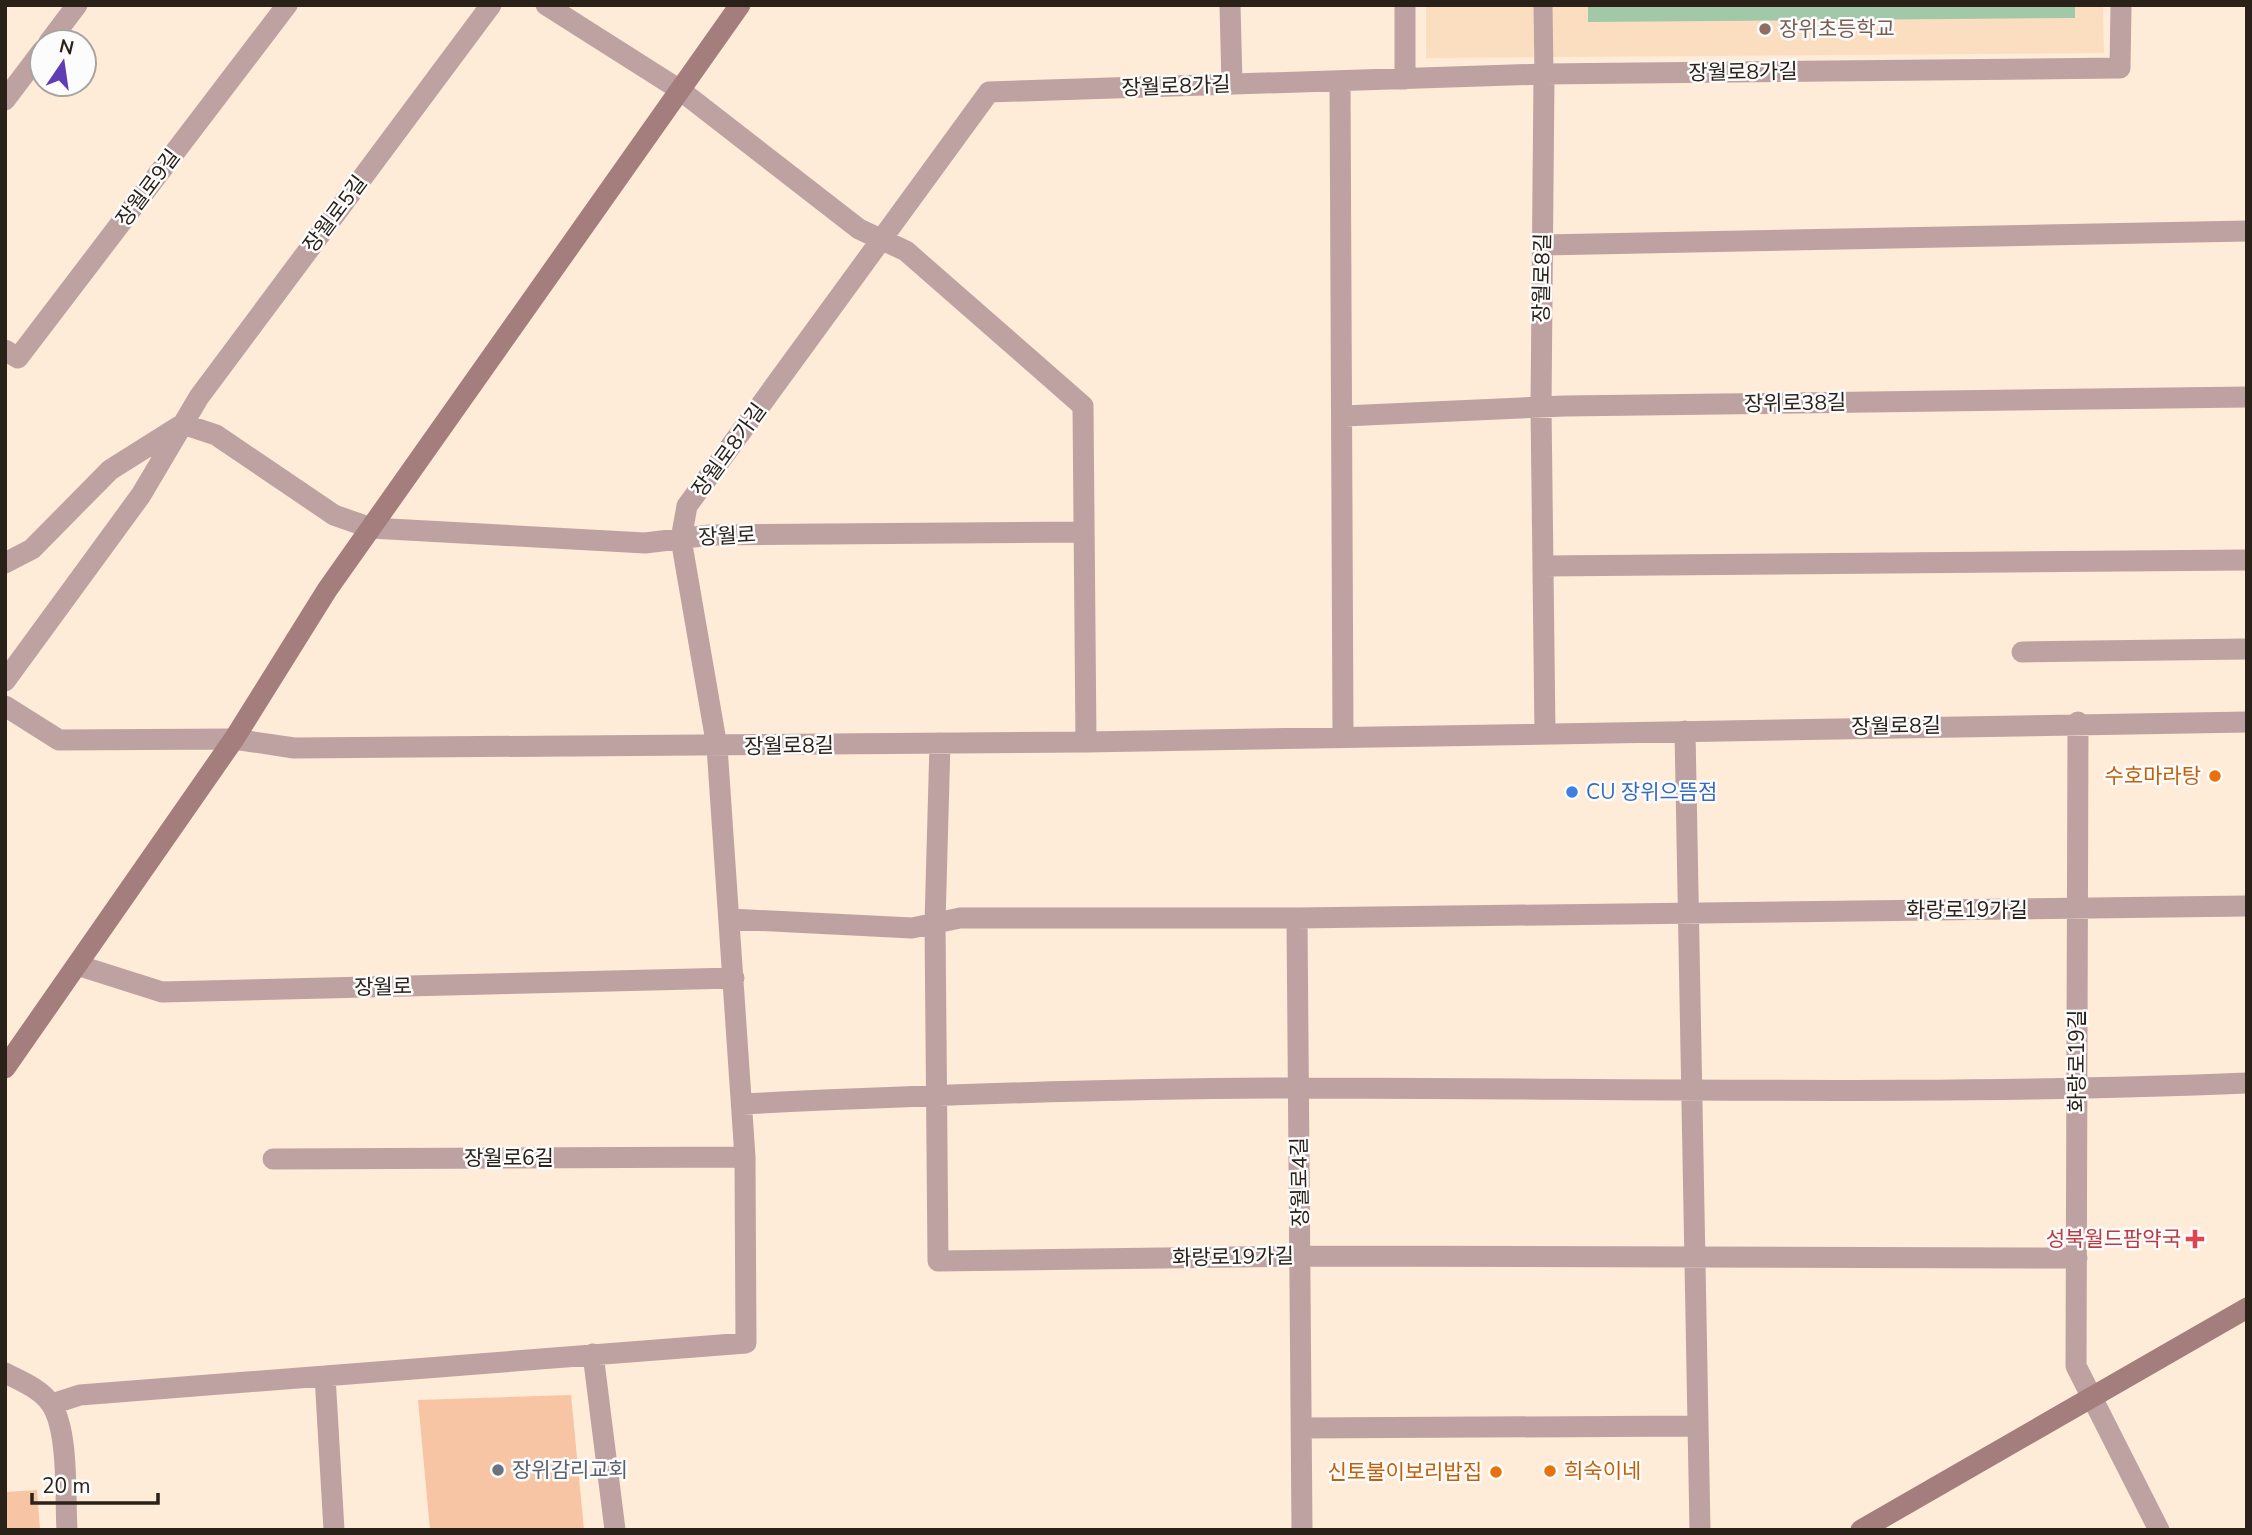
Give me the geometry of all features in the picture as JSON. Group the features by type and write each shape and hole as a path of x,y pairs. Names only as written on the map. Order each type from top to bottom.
{"street":[{"path":"59,28 76,5"},
{"name":"장월로9길","path":"5,350 18,358 287,5"},
{"name":"장월로5길","path":"5,681 141,495 199,397 491,5"},
{"path":"546,5 680,90 859,229 906,251 1083,405 1086,742"},
{"path":"5,1068 234,739 327,590 740,5"},
{"path":"1230,5 1232,84"},
{"path":"1405,5 1405,79"},
{"name":"장월로8가길","path":"717,747 681,539 687,506 989,92 1544,74 2120,68 2121,5"},
{"path":"5,100 28,70"},
{"name":"장월로8길","path":"1544,74 1541,407 1545,733"},
{"path":"1339,81 1343,737"},
{"path":"1543,244 2247,231"},
{"name":"장위로38길","path":"1343,416 1541,407 2247,397"},
{"name":"장월로5길","path":"5,562 32,550 110,470 183,425"},
{"name":"장월로","path":"183,425 216,435 334,515 371,528 645,543 709,535 1084,532"},
{"path":"1543,566 2247,560"},
{"path":"2022,652 2247,649"},
{"path":"5,706 60,740 234,739"},
{"name":"장월로8길","path":"234,739 294,748 717,747 2078,722 2247,722"},
{"name":"화랑로19길","path":"2078,722 2076,1366 2159,1530"},
{"path":"1685,731 1700,1530"},
{"name":"화랑로19가길","path":"940,743 936,923 938,1261 1301,1256 2077,1258"},
{"path":"52,1404 80,1395 746,1343 745,1157 717,747"},
{"name":"화랑로19가길","path":"730,919 912,928 960,918 1297,918 2247,906"},
{"name":"장월로4길","path":"1297,918 1302,1530"},
{"name":"장월로","path":"77,965 162,992 734,978"},
{"path":"742,1104 938,1095 1299,1088 1692,1092 2077,1090 2247,1083"},
{"name":"장월로6길","path":"273,1159 745,1157"},
{"path":"1861,1530 2247,1308"},
{"path":"593,1354 615,1530"},
{"path":"5,1373 32,1387 52,1404 61,1435 67,1530"},
{"path":"324,1376 334,1530"},
{"path":"1302,1428 1698,1426"}],"lane":[{"path":"1543,5 1544,74"}],"shaded area":[{"name":"장위초등학교","path":"1426,5 2103,5 2104,53 1426,58"}],"green space":[{"path":"1588,5 2075,5 2075,18 1588,22"}],"building":[{"path":"571,1395 584,1530 430,1530 418,1400"},
{"path":"37,1490 40,1530 5,1530 5,1492"}],"place":[{"name":"장위초등학교","path":"1765,29"},
{"name":"수호마라탕","path":"2215,776"},
{"name":"CU 장위으뜸점","path":"1572,792"},
{"name":"성북월드팜약국","path":"2195,1239"},
{"name":"장위감리교회","path":"498,1470"},
{"name":"희숙이네","path":"1550,1471"},
{"name":"신토불이보리밥집","path":"1496,1472"}]}
